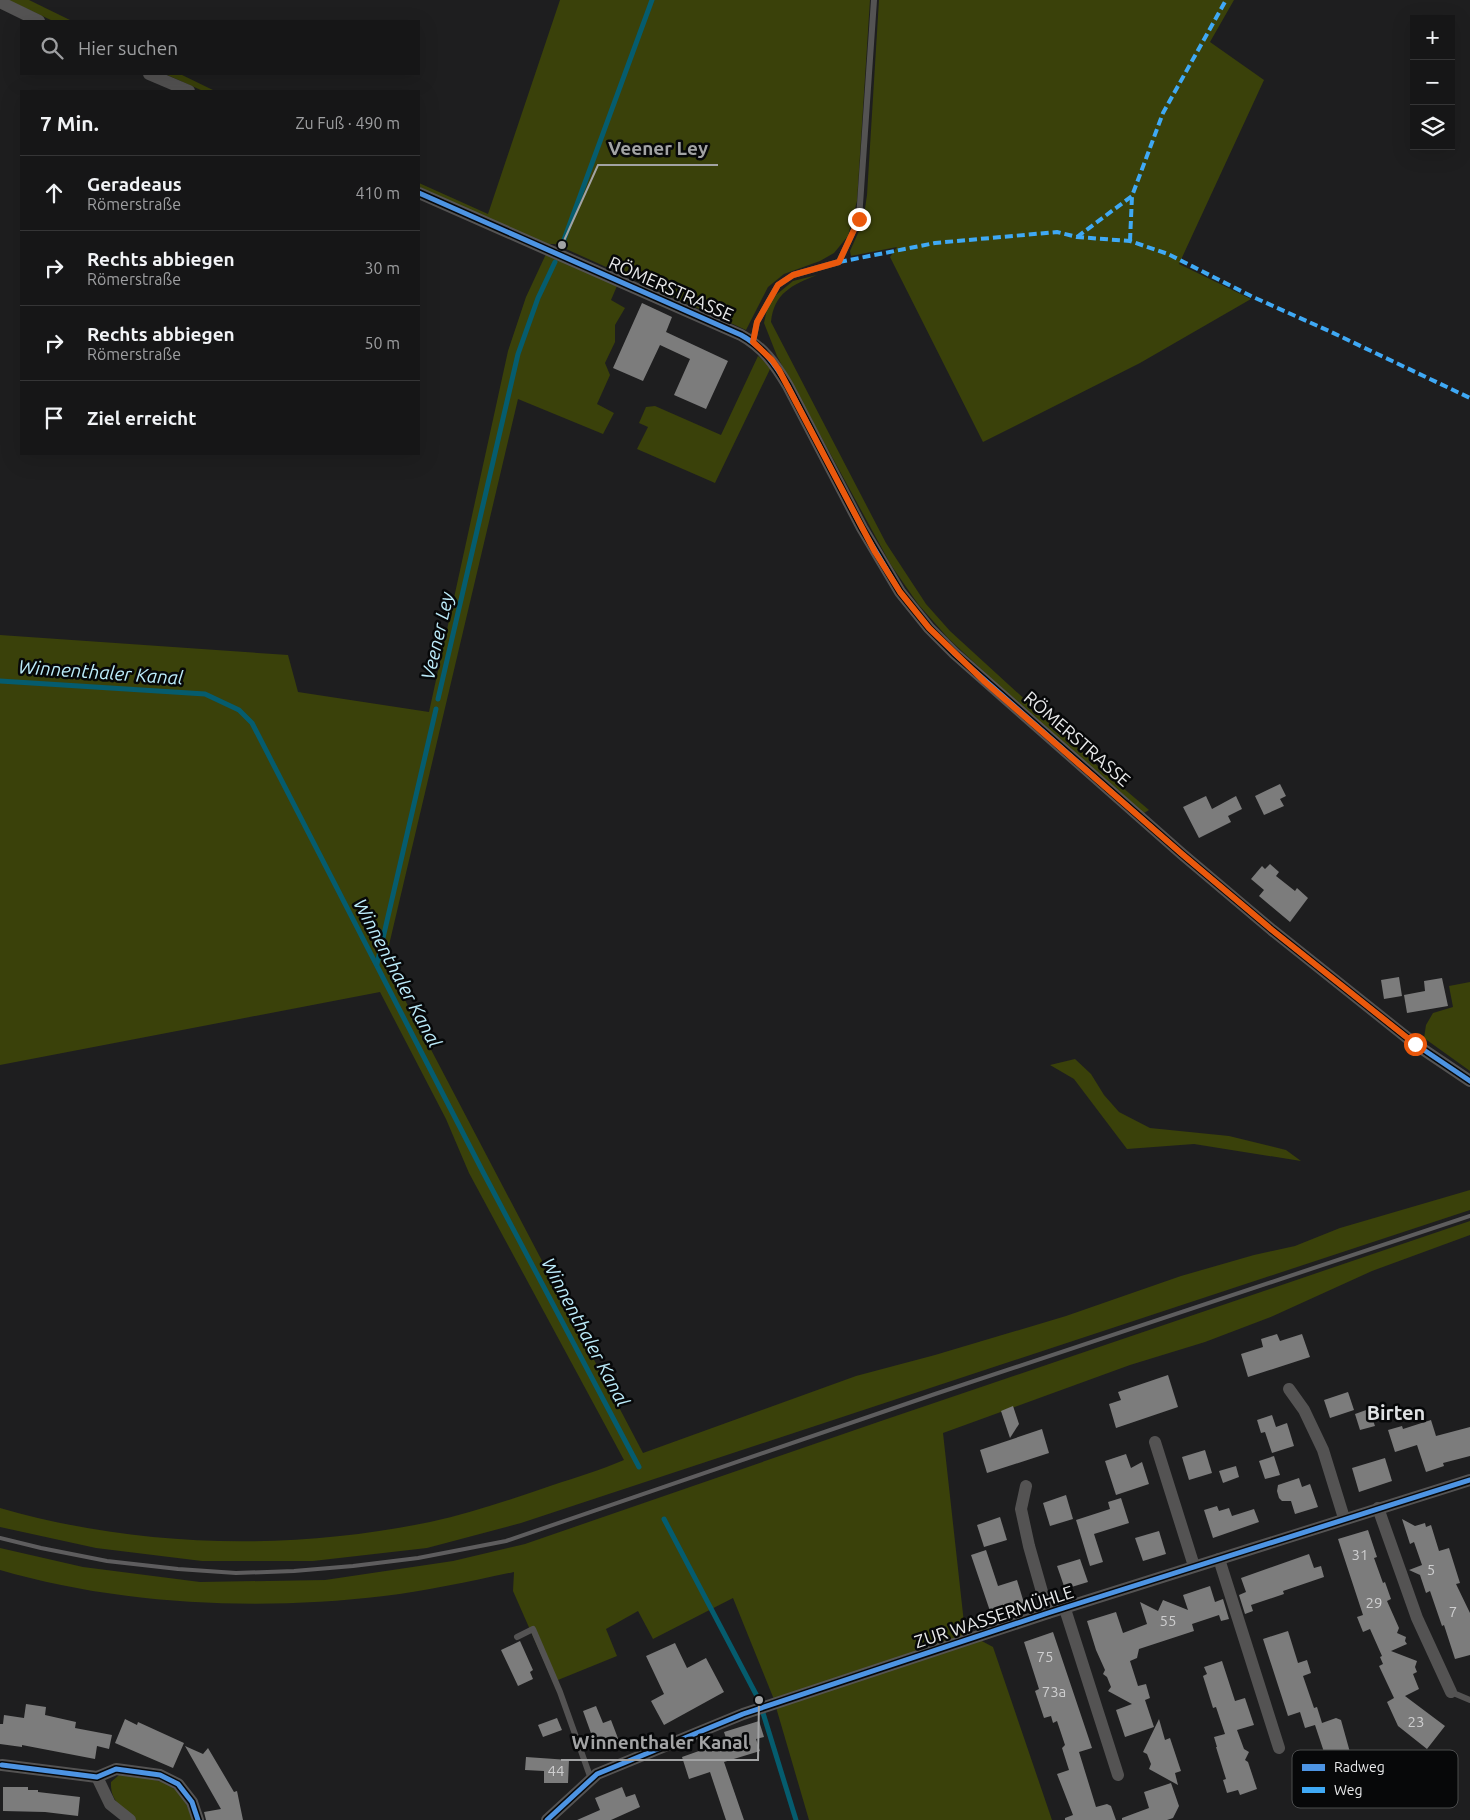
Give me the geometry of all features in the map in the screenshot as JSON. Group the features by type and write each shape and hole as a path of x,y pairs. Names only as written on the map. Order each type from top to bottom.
{"street":[{"path":"0,2 37,20"},
{"path":"151,75 187,90"},
{"name":"RÖMERSTRASSE","path":"420,193 753,342 772,360 779,370 875,552 900,592 929,628 985,682 1272,930 1415,1044 1470,1081"},
{"path":"1289,1390 1304,1410 1323,1450 1344,1518"},
{"path":"1155,1442 1194,1566"},
{"name":"ZUR WASSERMÜHLE","path":"547,1820 597,1774 770,1704 1344,1518 1470,1480"},
{"name":"ZUR WASSERMÜHLE","path":"1026,1486 1021,1509 1029,1546 1048,1613"},
{"path":"1378,1508 1417,1618 1451,1692"},
{"path":"1219,1559 1279,1748"},
{"name":"ZUR WASSERMÜHLE","path":"1065,1608 1118,1775"},
{"path":"2,1765 97,1776 116,1769 160,1774 178,1784 192,1802 198,1820"},
{"path":"97,1776 110,1804 130,1820"}],"lane":[{"name":"RÖMERSTRASSE","path":"753,342 757,322 778,285 793,275 839,262 859,219 874,0"},
{"path":"517,1636 533,1629 557,1684 591,1779"},
{"path":"1451,1692 1470,1700"}],"green space":[{"path":"8,0 29,0 70,20 51,20"},
{"path":"560,0 870,0 857,201 848,236 834,253 820,261 784,274 768,287 746,330 555,244 546,244 420,187 420,183 488,214"},
{"path":"879,0 1234,0 1210,42 1264,80 1179,264 1251,299 1140,363 983,442 890,257 897,247 851,256 850,251 863,222 867,195"},
{"path":"167,75 182,75 213,90 201,90"},
{"path":"546,254 617,286 611,300 625,308 615,325 615,342 605,363 610,375 597,404 614,413 603,434 518,399 385,962 643,1453 856,1376 935,1355 1066,1316 1181,1276 1254,1255 1295,1246 1340,1228 1470,1190 1470,1210 521,1523 427,1548 313,1561 202,1561 96,1548 0,1527 0,1508 106,1531 160,1538 214,1541 269,1541 323,1538 430,1522 477,1510 624,1460 469,1173 446,1119 380,992 0,1065 0,635 288,655 298,692 429,712 508,351 526,297"},
{"path":"817,275 800,282 780,297 773,312 771,322 886,543 926,604 950,631 1102,770 1149,810 1144,813 1013,699 948,638 918,604 891,565 777,356 764,323 767,309 776,295 793,281"},
{"path":"758,356 771,367 715,483 637,449 648,427 639,423 646,407 655,406 721,435"},
{"path":"1470,982 1470,1071 1424,1038 1426,1025 1433,1013 1453,1007 1449,986"},
{"path":"1075,1059 1091,1074 1104,1095 1119,1112 1150,1128 1229,1136 1286,1150 1301,1161 1194,1144 1127,1149 1074,1079 1050,1065"},
{"path":"1470,1221 1470,1235 1372,1271 1273,1316 1205,1342 1130,1365 943,1433 965,1632 993,1647 1052,1820 809,1820 773,1697 733,1598 653,1639 638,1611 606,1629 617,1656 553,1682 513,1591 514,1572 433,1589 384,1596 337,1601 239,1604 141,1598 46,1582 0,1570 0,1548 83,1567 200,1582 325,1580 453,1561 525,1544"},
{"path":"119,1775 156,1780 164,1783 179,1793 185,1801 192,1820 136,1820 118,1804 113,1795 111,1782"}],"building":[{"path":"642,303 672,317 666,332 728,361 706,409 674,395 690,359 660,345 643,381 613,368"},
{"path":"1280,784 1286,796 1280,799 1284,806 1264,815 1255,796"},
{"path":"1206,796 1212,809 1236,796 1242,809 1228,816 1231,822 1199,838 1183,807"},
{"path":"1270,864 1279,872 1276,876 1295,891 1297,888 1308,898 1290,922 1259,896 1264,890 1251,879 1262,866 1265,869"},
{"path":"1399,977 1402,996 1384,999 1381,980"},
{"path":"1442,978 1448,1006 1407,1013 1404,995 1425,991 1424,981"},
{"path":"1277,1334 1280,1341 1302,1334 1310,1357 1248,1377 1241,1354 1263,1347 1261,1339"},
{"path":"1168,1375 1178,1407 1116,1428 1109,1404 1121,1400 1118,1392"},
{"path":"1348,1392 1354,1410 1330,1418 1324,1400"},
{"path":"1013,1406 1019,1424 1010,1438 1001,1411"},
{"path":"1369,1409 1375,1426 1360,1430 1355,1414"},
{"path":"1272,1415 1276,1427 1287,1423 1294,1446 1272,1453 1265,1432 1261,1433 1257,1420"},
{"path":"1431,1420 1436,1436 1470,1427 1470,1456 1443,1463 1444,1466 1426,1472 1417,1445 1395,1452 1388,1430 1402,1426 1403,1429"},
{"path":"1042,1429 1049,1453 987,1473 980,1450"},
{"path":"1205,1450 1212,1473 1189,1480 1182,1457"},
{"path":"1126,1454 1131,1468 1142,1462 1149,1484 1116,1495 1105,1461"},
{"path":"1274,1456 1280,1475 1265,1479 1259,1461"},
{"path":"1385,1458 1392,1481 1359,1492 1352,1468"},
{"path":"1236,1466 1239,1477 1223,1483 1219,1471"},
{"path":"1299,1478 1302,1487 1310,1484 1318,1507 1295,1514 1291,1501 1282,1501 1277,1491 1278,1485"},
{"path":"1066,1495 1073,1519 1050,1526 1043,1503"},
{"path":"1121,1498 1129,1523 1094,1534 1103,1562 1090,1566 1076,1520 1110,1509 1108,1502"},
{"path":"1217,1506 1219,1511 1229,1508 1232,1516 1254,1509 1259,1522 1213,1538 1204,1510"},
{"path":"1000,1517 1007,1540 984,1547 977,1525"},
{"path":"1402,1519 1415,1526 1425,1523 1426,1527 1431,1525 1439,1551 1449,1548 1460,1583 1456,1584 1470,1613 1470,1655 1455,1659 1430,1591 1426,1593 1420,1575 1409,1570 1422,1565 1414,1542 1410,1544"},
{"path":"1368,1530 1377,1557 1374,1558 1391,1599 1387,1601 1399,1628 1397,1633 1406,1637 1405,1641 1407,1644 1391,1651 1417,1661 1415,1667 1417,1672 1413,1674 1419,1689 1405,1696 1445,1726 1427,1749 1398,1726 1387,1702 1394,1698 1379,1666 1383,1664 1380,1657 1382,1656 1370,1629 1363,1632 1357,1617 1363,1615 1338,1539"},
{"path":"1159,1531 1166,1554 1143,1561 1135,1538"},
{"path":"986,1550 998,1586 1017,1580 1024,1603 991,1614 971,1555"},
{"path":"1309,1554 1314,1568 1321,1566 1324,1577 1283,1591 1284,1594 1251,1605 1253,1611 1245,1614 1239,1595 1246,1592 1241,1578"},
{"path":"1080,1559 1088,1582 1065,1589 1057,1566"},
{"path":"1210,1586 1215,1602 1223,1599 1229,1619 1221,1621 1219,1615 1192,1624 1194,1631 1139,1649 1137,1658 1130,1661 1138,1686 1146,1684 1150,1698 1145,1700 1154,1727 1125,1737 1116,1710 1132,1704 1108,1691 1111,1687 1107,1677 1103,1674 1105,1670 1096,1650 1087,1621 1116,1612 1123,1633 1147,1624 1140,1602 1158,1611 1163,1600 1188,1610 1183,1595"},
{"path":"1288,1631 1298,1663 1307,1660 1311,1673 1303,1676 1314,1708 1317,1707 1322,1723 1336,1718 1341,1720 1349,1750 1323,1750 1315,1725 1305,1728 1300,1712 1288,1716 1263,1639"},
{"path":"1053,1632 1092,1748 1079,1752 1096,1807 1107,1804 1111,1806 1116,1820 1065,1820 1065,1818 1073,1815 1057,1774 1069,1770 1062,1748 1065,1745 1057,1721 1053,1723 1051,1716 1044,1718 1035,1691 1039,1689 1024,1642"},
{"path":"520,1641 533,1670 530,1672 533,1679 518,1686 501,1650"},
{"path":"675,1643 687,1668 706,1658 724,1692 664,1725 651,1701 664,1694 646,1656"},
{"path":"1222,1661 1235,1701 1245,1698 1254,1725 1237,1730 1244,1749 1249,1752 1245,1760 1248,1762 1257,1789 1240,1795 1238,1790 1227,1793 1223,1780 1226,1779 1214,1737 1225,1734 1216,1707 1213,1708 1203,1676 1207,1674 1204,1667"},
{"path":"26,1704 46,1707 45,1715 76,1722 75,1728 112,1735 109,1749 97,1746 95,1759 22,1745 22,1747 0,1744 0,1724 3,1724 4,1715 24,1718"},
{"path":"596,1706 603,1723 611,1720 619,1741 597,1750 583,1711"},
{"path":"557,1718 562,1730 543,1737 538,1725"},
{"path":"125,1719 137,1725 138,1722 184,1743 173,1768 115,1743"},
{"path":"1159,1719 1165,1740 1170,1738 1181,1771 1175,1773 1178,1785 1149,1769 1151,1764 1147,1754 1143,1752"},
{"path":"759,1721 764,1737 756,1739 760,1751 724,1762 744,1820 726,1820 710,1772 689,1779 682,1757 727,1741 724,1732"},
{"path":"185,1746 203,1754 208,1748 234,1792 237,1791 243,1820 206,1820 204,1812 221,1809"},
{"path":"526,1757 569,1760 568,1783 544,1783 544,1771 525,1770"},
{"path":"1171,1783 1179,1806 1173,1818 1167,1820 1122,1820 1122,1818 1149,1808 1144,1792"},
{"path":"3,1787 28,1787 28,1790 38,1790 38,1792 80,1797 78,1816 45,1812 3,1811"},
{"path":"622,1787 626,1797 635,1794 640,1807 611,1820 577,1820 600,1810 595,1798"}],"waterway":[{"name":"Veener Ley","path":"562,245 652,0"},
{"name":"Veener Ley","path":"438,699 518,354 538,298 555,262"},
{"name":"Winnenthaler Kanal","path":"0,681 205,694 239,710 252,723 483,1172 639,1467"},
{"name":"Veener Ley","path":"377,964 436,709"},
{"name":"Winnenthaler Kanal","path":"664,1519 759,1700 796,1820"}],"railway":[{"path":"0,1538 107,1561 236,1573 353,1566 418,1558 506,1541 935,1394 1470,1216"}],"marked path":[{"path":"1077,237 1132,196 1163,113 1226,0"},
{"path":"1130,241 1132,196"},
{"path":"839,262 935,243 1057,232 1077,237 1130,241 1168,254 1253,297 1470,398"}],"cycle path":[{"path":"420,193 741,335 756,345 773,363 788,386 862,528 900,592 929,628 954,653 1182,854 1272,930 1415,1044 1470,1081"},
{"path":"547,1820 597,1774 743,1714 1048,1613 1470,1480"},
{"path":"2,1765 97,1777 116,1769 160,1775 178,1784 192,1802 198,1820"}],"place":[{"name":"Veener Ley","path":"562,245"},
{"name":"Winnenthaler Kanal","path":"759,1700"}],"district":[{"name":"Birten","path":"1396,1413"}],"route":[{"path":"859,219 839,262 793,275 778,285 757,322 753,342 762,349 779,370 875,552 900,592 929,628 985,682 1272,930 1415,1044"}]}
